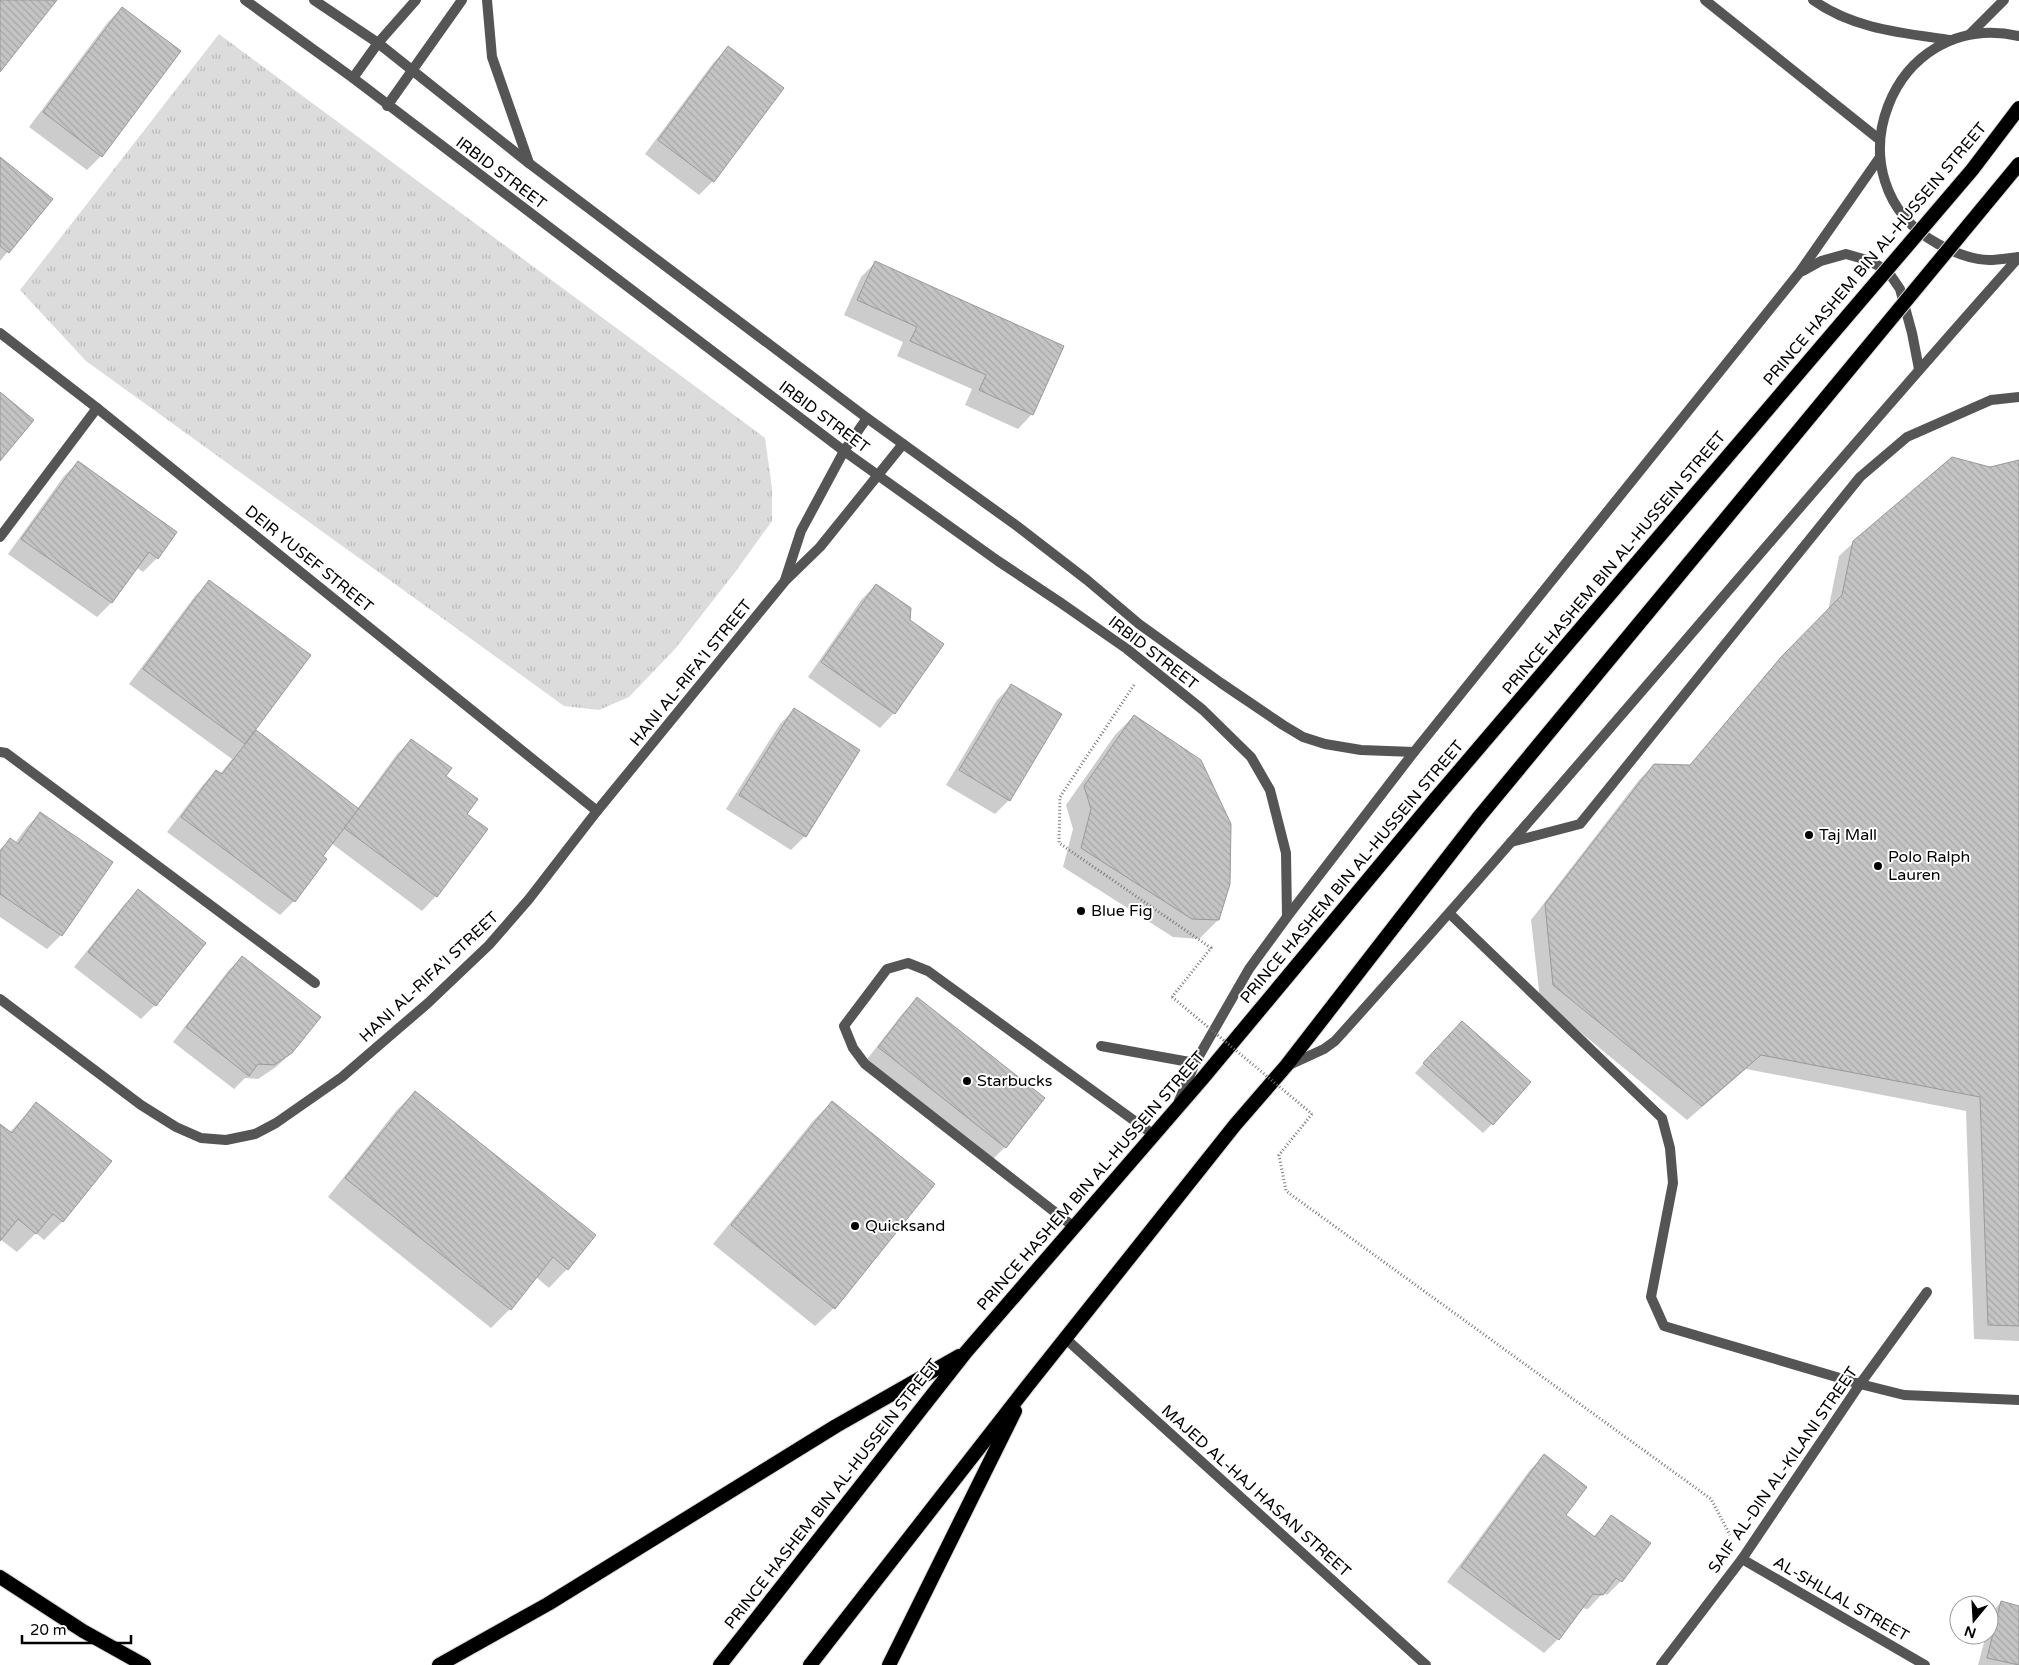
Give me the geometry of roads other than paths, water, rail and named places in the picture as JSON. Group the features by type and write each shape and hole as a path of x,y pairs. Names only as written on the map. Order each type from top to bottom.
{"highway":[{"name":"PRINCE HASHEM BIN AL-HUSSEIN STREET","path":"720,1665 966,1352 1174,1111 1436,798 1965,177 2019,108"},
{"path":"810,1665 1029,1384 1235,1125 1286,1066 1479,817 2019,164"},
{"path":"439,1665 548,1604 836,1426 966,1352"},
{"path":"889,1665 1029,1384"},
{"path":"0,1577 83,1630 144,1665"}],"street":[{"name":"IRBID STREET","path":"246,0 353,78 387,106 844,451 998,561 1076,613 1147,665 1203,710 1251,757 1270,790 1286,853 1287,916"},
{"name":"IRBID STREET","path":"314,0 378,43 530,164 867,418 1017,526 1140,624 1283,725 1303,737 1325,744 1361,750 1414,752"},
{"path":"353,78 378,43 416,0"},
{"path":"387,106 462,0"},
{"path":"487,0 492,57 530,164"},
{"path":"1705,0 1880,140"},
{"path":"1813,0 1823,7 1853,20 1885,30 1950,40"},
{"path":"1970,34 2004,0"},
{"path":"2019,36 2003,32 1970,34 1950,40 1923,56 1901,79 1886,107 1880,140 1880,157 1888,188 1904,216 1927,238 1955,253 1987,260 2019,257"},
{"path":"1174,1111 1195,1063 1249,969 1287,916 1414,752 1799,273 1880,157"},
{"path":"1799,273 1821,261 1846,254 1867,260 1887,270 1900,290 1912,333 1919,369"},
{"path":"1286,1066 1324,1049 1335,1041 1450,914 1919,369 2019,257"},
{"name":"DEIR YUSEF STREET","path":"0,333 97,408 597,811"},
{"path":"1511,842 1580,824 1860,477 1907,437 1991,400 2019,397"},
{"path":"0,536 97,408"},
{"name":"HANI AL-RIFA'I STREET","path":"785,581 802,531 844,451 867,418"},
{"name":"HANI AL-RIFA'I STREET","path":"0,999 141,1105 176,1127 201,1138 226,1140 255,1134 276,1123 342,1077 428,1004 489,945 529,900 597,811 785,581 820,547 903,444"},
{"path":"0,752 6,753 315,983"},
{"path":"1450,914 1662,1118 1670,1148 1673,1183 1651,1297 1664,1326 1860,1384 1904,1395 2019,1400"},
{"path":"1074,1227 865,1064 859,1056 844,1026 887,969 908,963 928,971 1154,1134"},
{"path":"1101,1046 1195,1063"},
{"name":"SAIF AL-DIN AL-KILANI STREET","path":"1661,1665 1742,1559 1860,1384 1927,1292"},
{"name":"MAJED AL-HAJ HASAN STREET","path":"1066,1339 1426,1665"},
{"name":"AL-SHLLAL STREET","path":"1742,1559 1925,1665"}],"place":[{"name":"Taj Mall","path":"1809,835"},
{"name":"Polo Ralph Lauren","path":"1878,866"},
{"name":"Blue Fig","path":"1081,911"},
{"name":"Starbucks","path":"967,1081"},
{"name":"Quicksand","path":"855,1226"}]}
